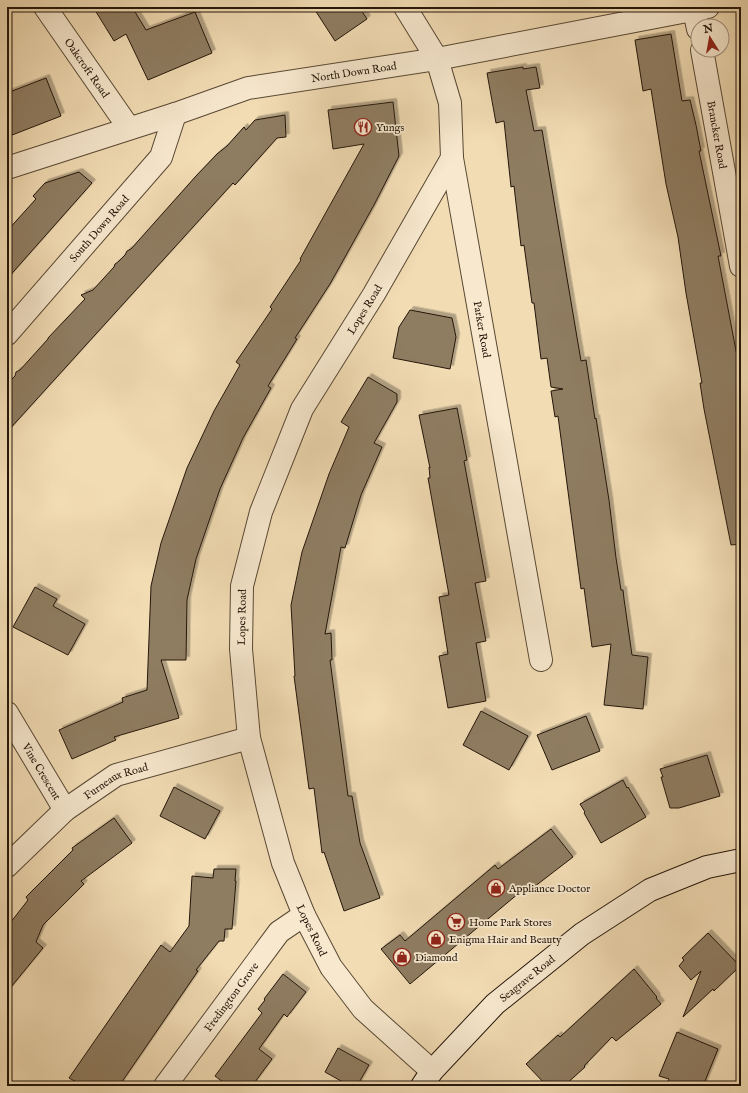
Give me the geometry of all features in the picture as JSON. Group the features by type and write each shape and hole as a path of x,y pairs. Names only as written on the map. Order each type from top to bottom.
{"street":[{"name":"Oakcroft Road","path":"45,7 129,128"},
{"name":"Parker Road","path":"405,7 437,59 450,103 452,158 541,660"},
{"name":"North Down Road","path":"7,168 175,114 248,88 437,59 700,15"},
{"name":"Brancker Road","path":"703,58 741,266"},
{"name":"South Down Road","path":"7,334 161,157 175,114"},
{"name":"Lopes Road","path":"427,1079 363,1009 331,967 304,915 283,863 249,738 241,649 242,586 261,512 302,409 374,294 452,158"},
{"name":"Vine Crescent","path":"7,713 65,810"},
{"name":"Furneaux Road","path":"7,866 65,810 116,775 249,738"},
{"name":"Seagrave Road","path":"427,1079 495,1004 582,934 650,890 707,867 741,860"},
{"name":"Fredington Grove","path":"165,1086 279,932 304,915"}],"building":[{"path":"93,7 132,7 146,30 195,12 212,53 148,80 126,34 114,41"},
{"path":"313,7 359,7 367,19 335,41"},
{"path":"671,34 682,101 690,100 696,125 701,151 699,151 721,256 718,256 741,377 741,544 731,545 704,409 700,383 702,383 678,237 666,184 651,89 643,91 635,40"},
{"path":"523,67 523,69 536,67 540,88 526,90 534,131 542,130 581,361 586,360 632,655 648,657 643,709 604,705 611,644 592,647 584,588 581,589 558,416 555,417 551,391 563,389 551,387 547,358 541,359 534,303 532,303 524,245 521,246 514,186 511,187 504,121 496,123 487,73"},
{"path":"46,78 61,116 7,137 7,93"},
{"path":"393,102 399,156 374,205 330,284 295,338 297,339 268,386 271,388 243,438 220,489 196,559 187,600 186,660 161,660 179,718 114,737 116,740 72,759 59,730 123,702 122,698 147,690 151,586 161,543 187,468 214,411 240,365 236,362 272,309 270,307 301,260 300,259 364,144 333,149 328,110"},
{"path":"285,115 286,137 277,138 235,185 233,183 7,432 7,384 15,376 16,372 20,370 85,299 81,295 93,290 196,176 244,127 246,130 255,120"},
{"path":"79,172 92,183 7,279 7,231 36,199 33,196 45,183"},
{"path":"410,310 452,318 456,337 450,369 393,358 399,327"},
{"path":"368,377 397,394 397,402 374,443 382,447 361,495 345,548 341,547 325,634 331,633 332,660 330,660 348,796 352,796 360,843 380,898 344,911 324,852 322,853 314,788 309,789 294,676 291,605 302,552 329,474 349,427 341,422"},
{"path":"457,408 467,460 464,461 486,581 475,583 486,641 476,643 486,701 448,708 439,656 448,654 439,597 449,595 428,478 430,478 429,467 430,468 419,415"},
{"path":"35,587 57,599 53,606 85,624 68,655 13,627"},
{"path":"481,711 528,736 509,770 463,745"},
{"path":"586,716 600,751 552,770 537,735"},
{"path":"707,755 720,796 679,808 670,808 660,769"},
{"path":"623,780 646,817 601,843 580,804"},
{"path":"174,787 220,811 205,839 160,816"},
{"path":"114,818 132,843 81,881 84,884 43,925 36,942 43,948 7,992 7,927 28,900 26,897 73,850 72,848"},
{"path":"551,829 573,857 534,887 531,883 410,984 381,949 400,935 405,941 495,865 498,869"},
{"path":"214,869 236,869 232,929 225,929 224,941 219,941 196,970 198,971 119,1086 84,1086 69,1078 161,945 170,952 189,926 192,876 213,878"},
{"path":"708,933 740,966 714,991 713,989 683,1017 701,971 691,980 679,966 684,960 682,958"},
{"path":"634,969 661,1004 616,1041 612,1037 584,1066 585,1067 564,1086 547,1086 526,1064 558,1035 560,1037"},
{"path":"283,974 306,992 287,1017 284,1014 259,1049 272,1059 252,1086 228,1086 215,1076 262,1013 258,1009"},
{"path":"677,1032 718,1049 703,1086 666,1086 669,1079 659,1076"},
{"path":"338,1048 369,1065 357,1086 350,1086 325,1072"}],"place":[{"name":"Yungs","path":"363,127"},
{"name":"Appliance Doctor","path":"496,888"},
{"name":"Home Park Stores","path":"456,922"},
{"name":"Enigma Hair and Beauty","path":"436,939"},
{"name":"Diamond","path":"402,957"}]}
